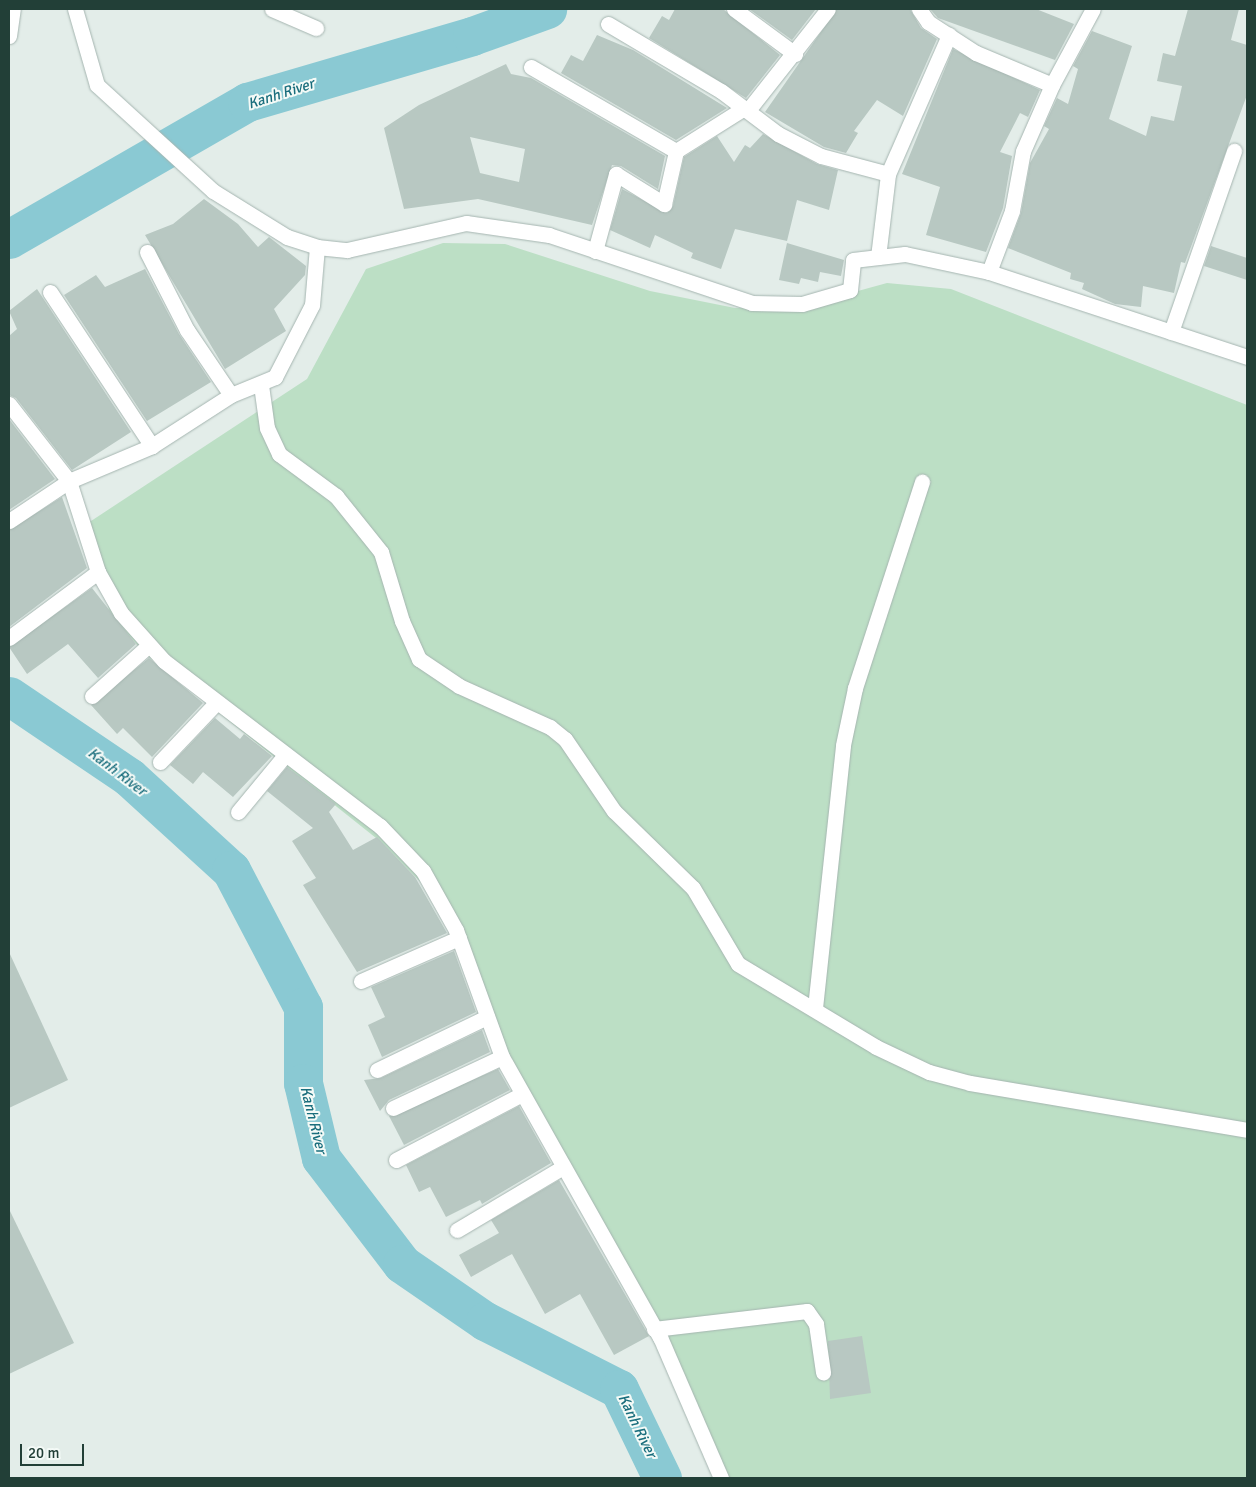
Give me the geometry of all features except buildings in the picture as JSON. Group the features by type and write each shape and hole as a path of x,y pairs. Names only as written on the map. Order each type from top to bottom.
{"street":[{"path":"9,36 13,9"},
{"path":"75,9 97,85 213,192 287,237 317,247 347,250 466,223 549,235 752,303 802,304 850,290 853,260 905,254 989,272 1247,357"},
{"path":"272,9 316,28"},
{"path":"734,9 796,54"},
{"path":"595,251 616,174 664,204 676,151 745,110 796,54 828,9"},
{"path":"919,9 928,22 976,53 1052,85"},
{"path":"989,272 1012,211 1023,151 1052,85 1093,9"},
{"path":"608,24 721,91 778,134 821,156 888,174"},
{"path":"878,257 888,174 949,35"},
{"path":"531,67 676,151"},
{"path":"1171,332 1234,151"},
{"path":"9,521 70,481 152,446 231,395 261,385 275,377 312,305 317,247"},
{"path":"147,252 187,330 231,395"},
{"path":"50,292 152,446"},
{"path":"261,385 267,428 279,454 336,496 381,552 407,636 419,659 459,686 543,723 565,739 614,811 693,888 730,958 815,1008 876,1047 929,1072 970,1083 1247,1130"},
{"path":"9,404 70,481 98,572 108,594 148,646 216,703 394,839 423,871 459,938 502,1057 654,1329 720,1478"},
{"path":"815,1008 844,745 854,688 922,482"},
{"path":"9,638 98,572"},
{"path":"92,696 148,646"},
{"path":"160,762 216,703"},
{"path":"238,812 285,755"},
{"path":"361,981 459,938"},
{"path":"377,1070 487,1017"},
{"path":"393,1108 502,1057"},
{"path":"396,1160 522,1094"},
{"path":"457,1230 563,1167"},
{"path":"654,1329 807,1310 816,1324 823,1372"}],"green space":[{"path":"443,243 505,244 650,291 735,308 807,305 887,283 951,289 1247,405 1247,1478 720,1478 687,1401 522,1101 439,901 381,842 146,655 110,614 88,523 307,379 366,269"}],"waterway":[{"name":"Kanh River","path":"9,239 247,102 472,36 547,9"},
{"name":"Kanh River","path":"9,696 129,777 231,870 303,1007 303,1083 321,1158 402,1264 485,1321 619,1389 662,1478"}]}
